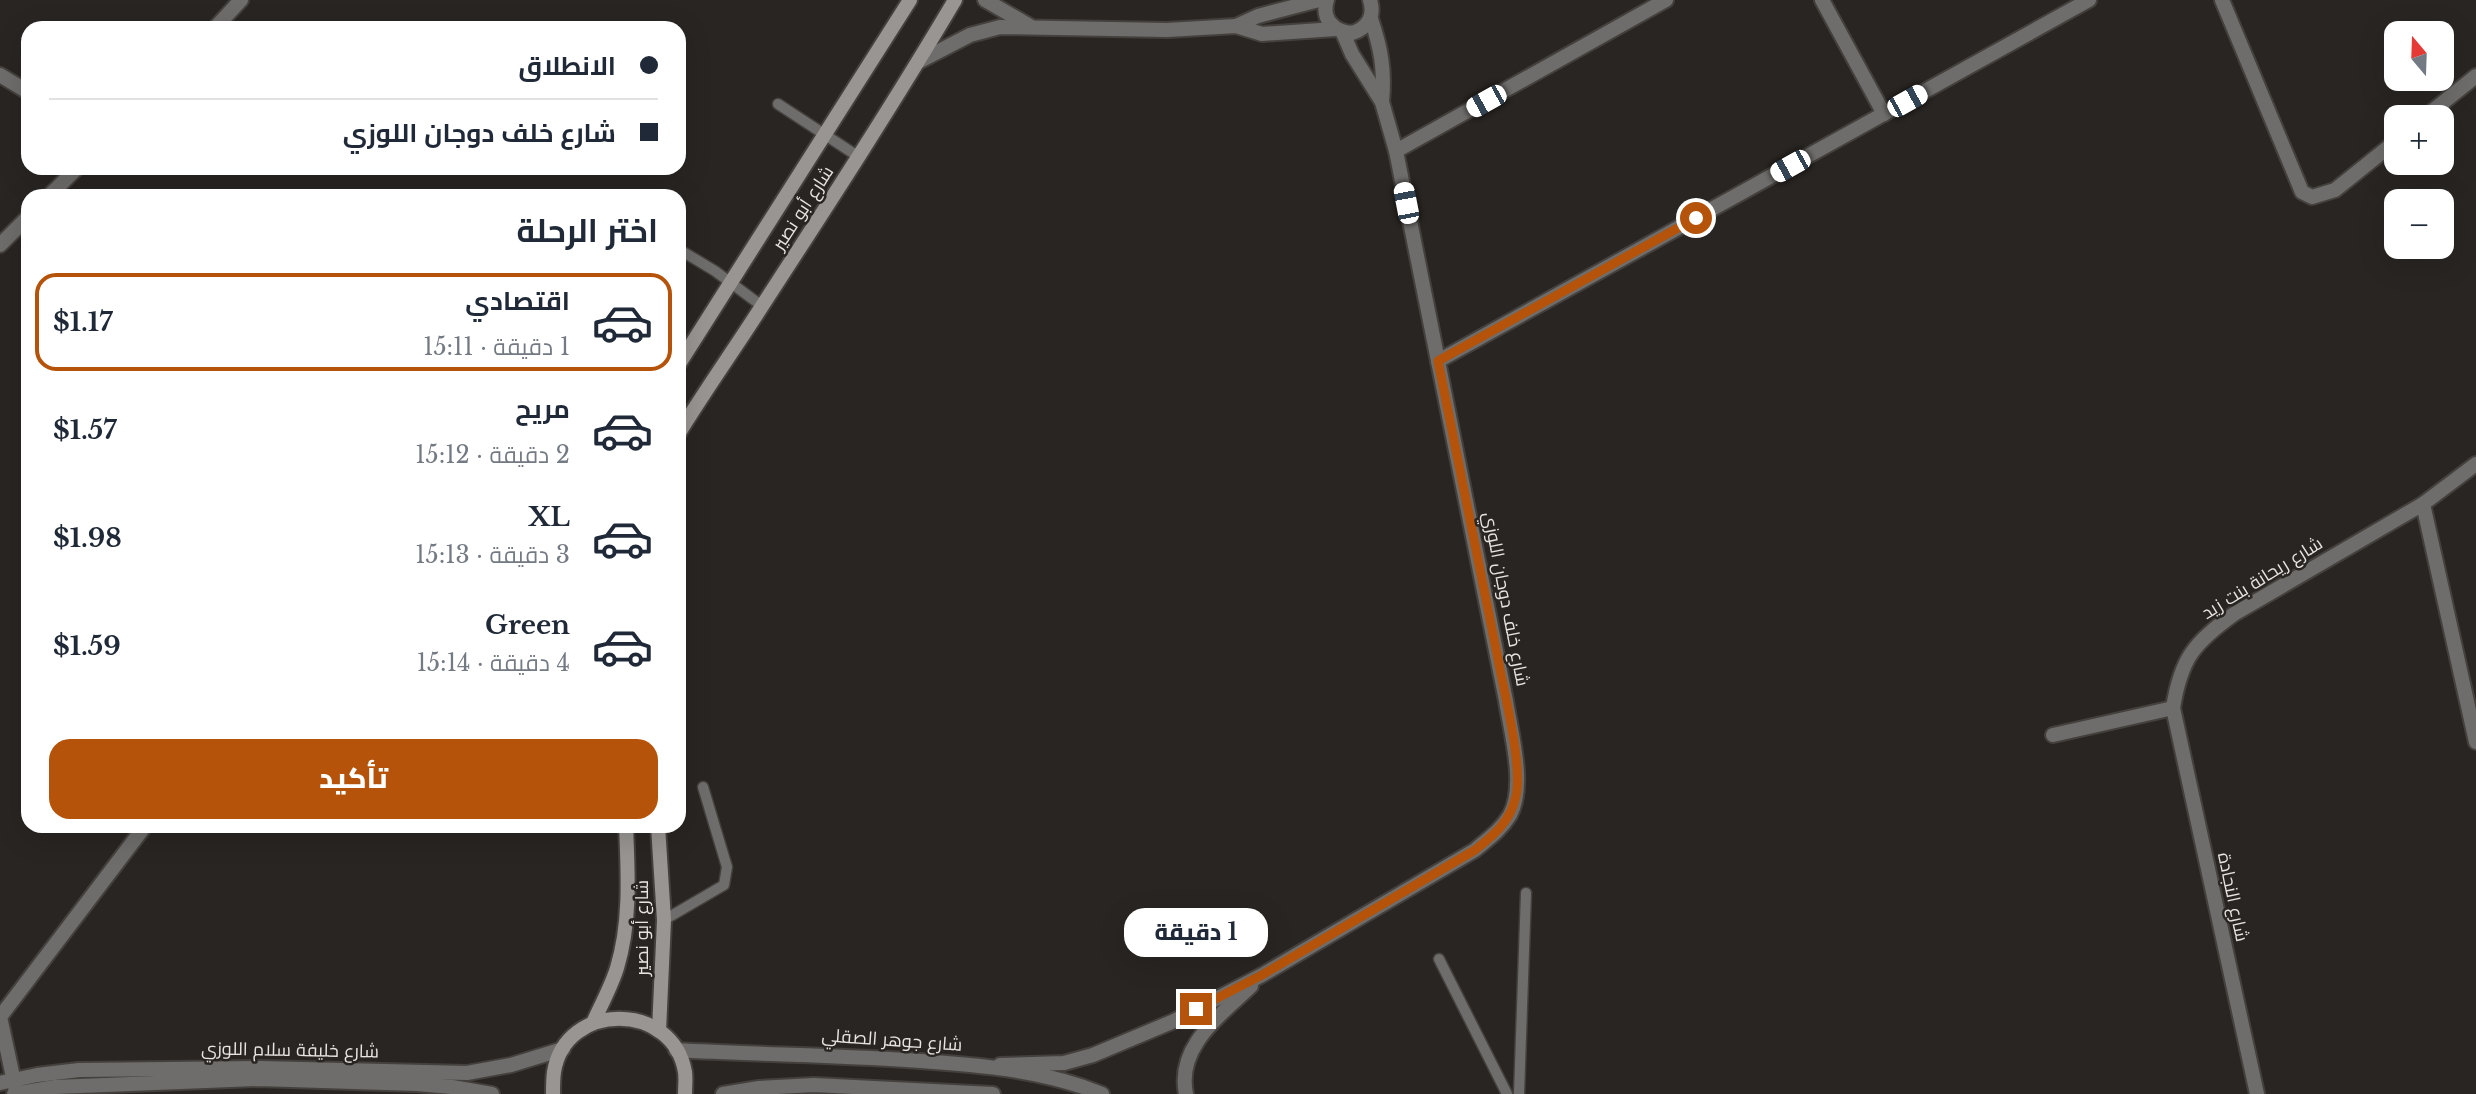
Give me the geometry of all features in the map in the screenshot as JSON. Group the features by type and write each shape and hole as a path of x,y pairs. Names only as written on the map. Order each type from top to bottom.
{"main road":[{"name":"شارع أبو نصير","path":"686,353 910,0"},
{"name":"شارع أبو نصير","path":"686,421 859,157 955,0"},
{"name":"شارع أبو نصير","path":"593,1023 618,966 626,924 626,833"},
{"name":"شارع أبو نصير","path":"658,833 664,920 659,1031"},
{"path":"553,1094 554,1070 563,1049 576,1034 593,1023 627,1018 659,1031 676,1050 685,1071 685,1094"}],"street":[{"path":"222,21 241,0"},
{"path":"985,0 1031,27"},
{"path":"1236,26 1258,16 1319,0"},
{"name":"شارع خلف دوجان اللوزي","path":"981,1065 1064,1063 1093,1055 1174,1021 1262,975 1475,850 1497,832 1511,814 1517,794 1517,774 1506,701 1396,151 1382,102 1339,31 1325,15 1327,0"},
{"path":"1396,151 1666,0"},
{"path":"1822,0 1884,114"},
{"path":"1438,361 2089,0"},
{"path":"2222,0 2302,192 2312,197 2335,190 2384,151"},
{"path":"918,62 980,31 1000,27 1167,30 1236,26 1262,34 1360,31 1372,6"},
{"name":"شارع خلف دوجان اللوزي","path":"1372,6 1385,77 1382,102"},
{"path":"0,75 21,88"},
{"path":"2440,105 2476,76"},
{"path":"57,189 71,175"},
{"path":"0,245 21,225"},
{"name":"شارع ريحانة بنت زيد","path":"2173,708 2177,685 2186,660 2205,635 2234,614 2423,504 2476,464"},
{"path":"2423,504 2476,742"},
{"path":"2053,735 2173,708"},
{"name":"شارع النجادة","path":"2173,708 2257,1094"},
{"name":"شارع خليفة سلام اللوزي","path":"140,833 0,1017 11,1087 79,1070 371,1082 452,1087 492,1094"},
{"name":"شارع خلف دوجان اللوزي","path":"1186,1094 1186,1065 1197,1041 1262,975"},
{"name":"شارع خليفة سلام اللوزي","path":"371,1082 467,1073 512,1065 563,1049"},
{"name":"شارع جوهر الصقلي","path":"676,1050 862,1056 981,1065 1053,1078 1102,1094"},
{"path":"723,1094 759,1088 814,1085 993,1094"}],"lane":[{"path":"778,104 859,157"},
{"path":"686,254 715,271 762,306"},
{"path":"664,920 724,885 727,867 702,787"},
{"path":"1519,1094 1526,893"},
{"path":"1439,960 1507,1094"}],"route":[{"path":"1196,1009 1262,975 1475,850 1497,832 1511,814 1517,794 1517,774 1506,701 1438,361 1696,218"}]}
